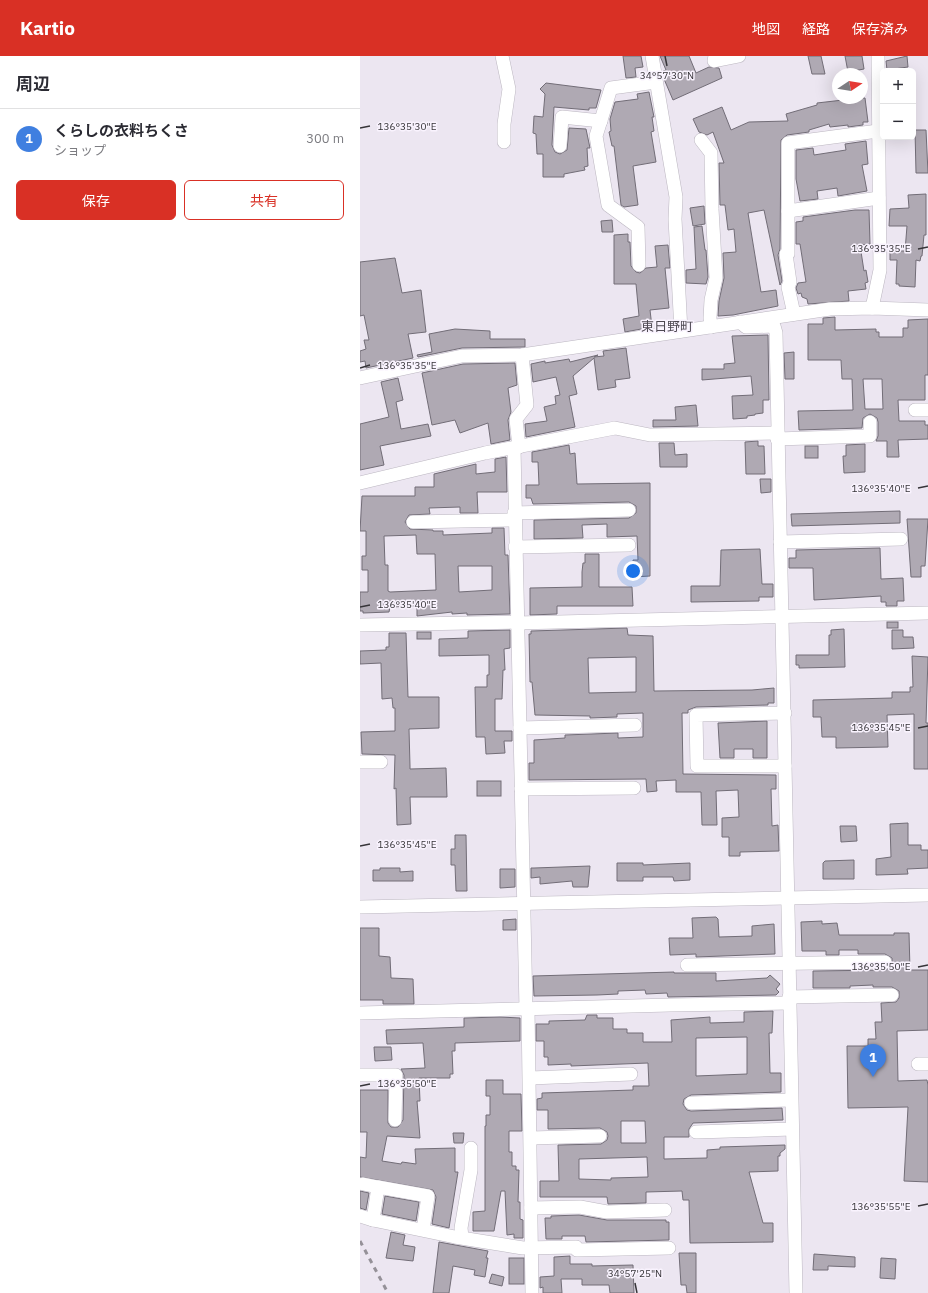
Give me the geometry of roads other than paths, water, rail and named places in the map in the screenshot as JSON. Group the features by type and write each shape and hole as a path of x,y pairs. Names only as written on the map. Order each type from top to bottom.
{"street":[{"path":"502,56 509,89 504,124 504,142"},
{"path":"652,56 676,197 682,331"},
{"path":"715,56 714,61 739,56"},
{"path":"872,308 880,270 878,56"},
{"path":"639,265 638,227 608,205 596,136 611,88 656,82"},
{"path":"560,146 562,117 601,121"},
{"path":"794,314 788,287 790,282 786,254 788,254 788,143 878,131"},
{"path":"700,140 711,153 712,209 716,278 710,318 712,327"},
{"path":"788,210 879,198"},
{"path":"360,378 462,356 522,355 830,309 872,308 928,310"},
{"path":"740,322 746,327 774,326 778,383 781,616 796,1293"},
{"path":"522,355 527,405 516,419 517,448 514,517 523,904 530,1078 532,1293"},
{"path":"360,482 615,428 650,434 870,436 870,422"},
{"path":"413,522 629,510"},
{"path":"780,542 901,539"},
{"path":"515,547 629,545"},
{"path":"360,625 928,613"},
{"path":"784,713 696,715 697,766 785,766"},
{"path":"520,728 635,725"},
{"path":"360,762 381,762"},
{"path":"521,789 634,788"},
{"path":"360,907 928,895"},
{"path":"687,966 885,962"},
{"path":"360,1013 527,1009 892,995"},
{"path":"530,1078 631,1074"},
{"path":"360,1075 396,1075 395,1120"},
{"path":"691,1103 791,1100"},
{"path":"696,1132 792,1129"},
{"path":"531,1138 600,1136"},
{"path":"462,1237 461,1228 471,1170 471,1148"},
{"path":"363,1184 428,1196 423,1230"},
{"path":"373,1220 378,1187"},
{"path":"531,1208 580,1207 607,1212 665,1210"},
{"path":"360,1216 455,1237 531,1248 576,1247 577,1250 669,1248"}],"railway":[{"path":"360,1241 388,1293"}],"place":[{"name":"くらしの衣料ちくさ","path":"873,1077"}],"district":[{"name":"東日野町","path":"667,326"}]}
